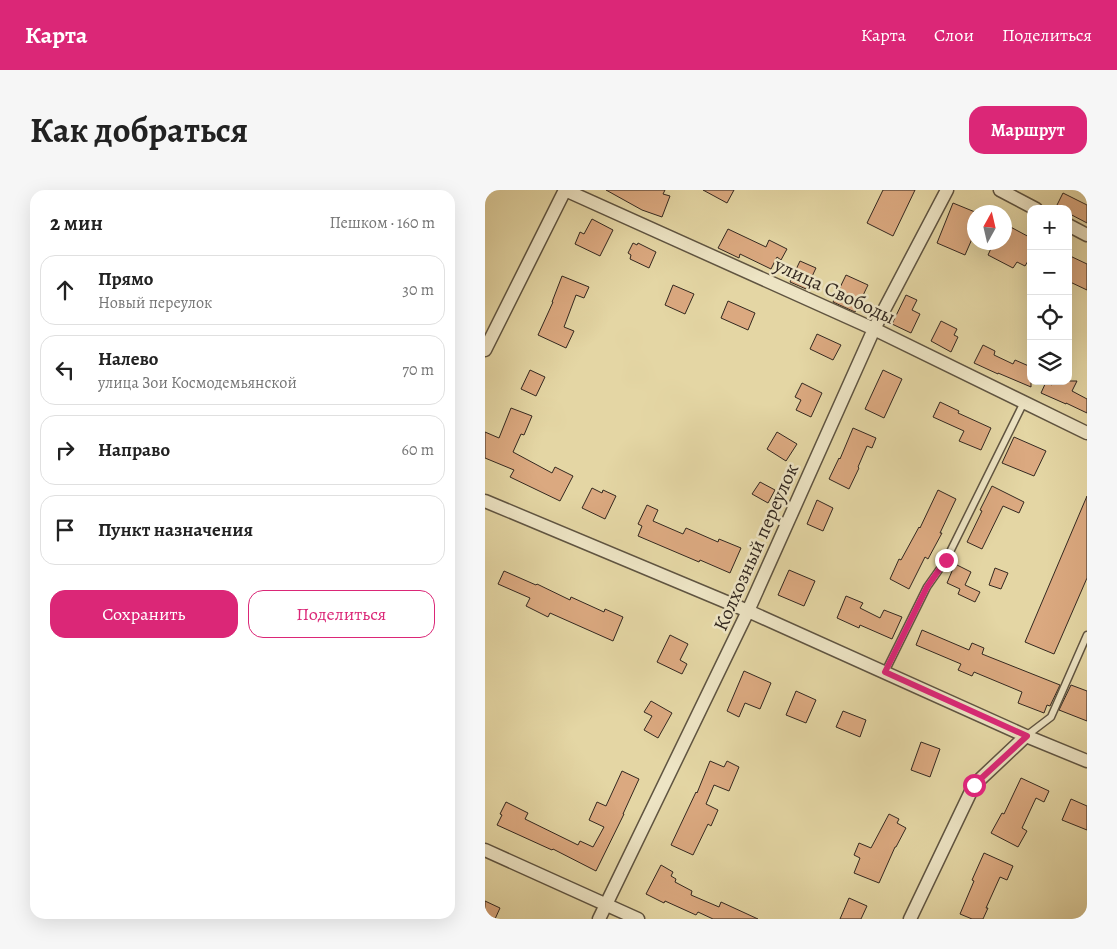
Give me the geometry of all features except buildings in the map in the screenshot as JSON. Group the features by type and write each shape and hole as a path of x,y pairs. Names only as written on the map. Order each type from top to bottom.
{"street":[{"name":"улица Свободы","path":"565,190 874,329 1087,433"},
{"path":"485,350 565,190"},
{"name":"Колхозный переулок","path":"599,919 748,610 874,329 947,190"},
{"path":"1000,190 1028,205"},
{"path":"1072,228 1087,235"},
{"path":"485,502 748,610 1027,736 1087,761"},
{"path":"910,919 974,785 1027,736"},
{"path":"485,850 638,919"}],"lane":[{"path":"885,672 927,587 946,560 1024,402"},
{"path":"1027,736 1051,717 1087,635"}],"route":[{"path":"946,560 927,587 885,672 1027,736 974,785"}]}
